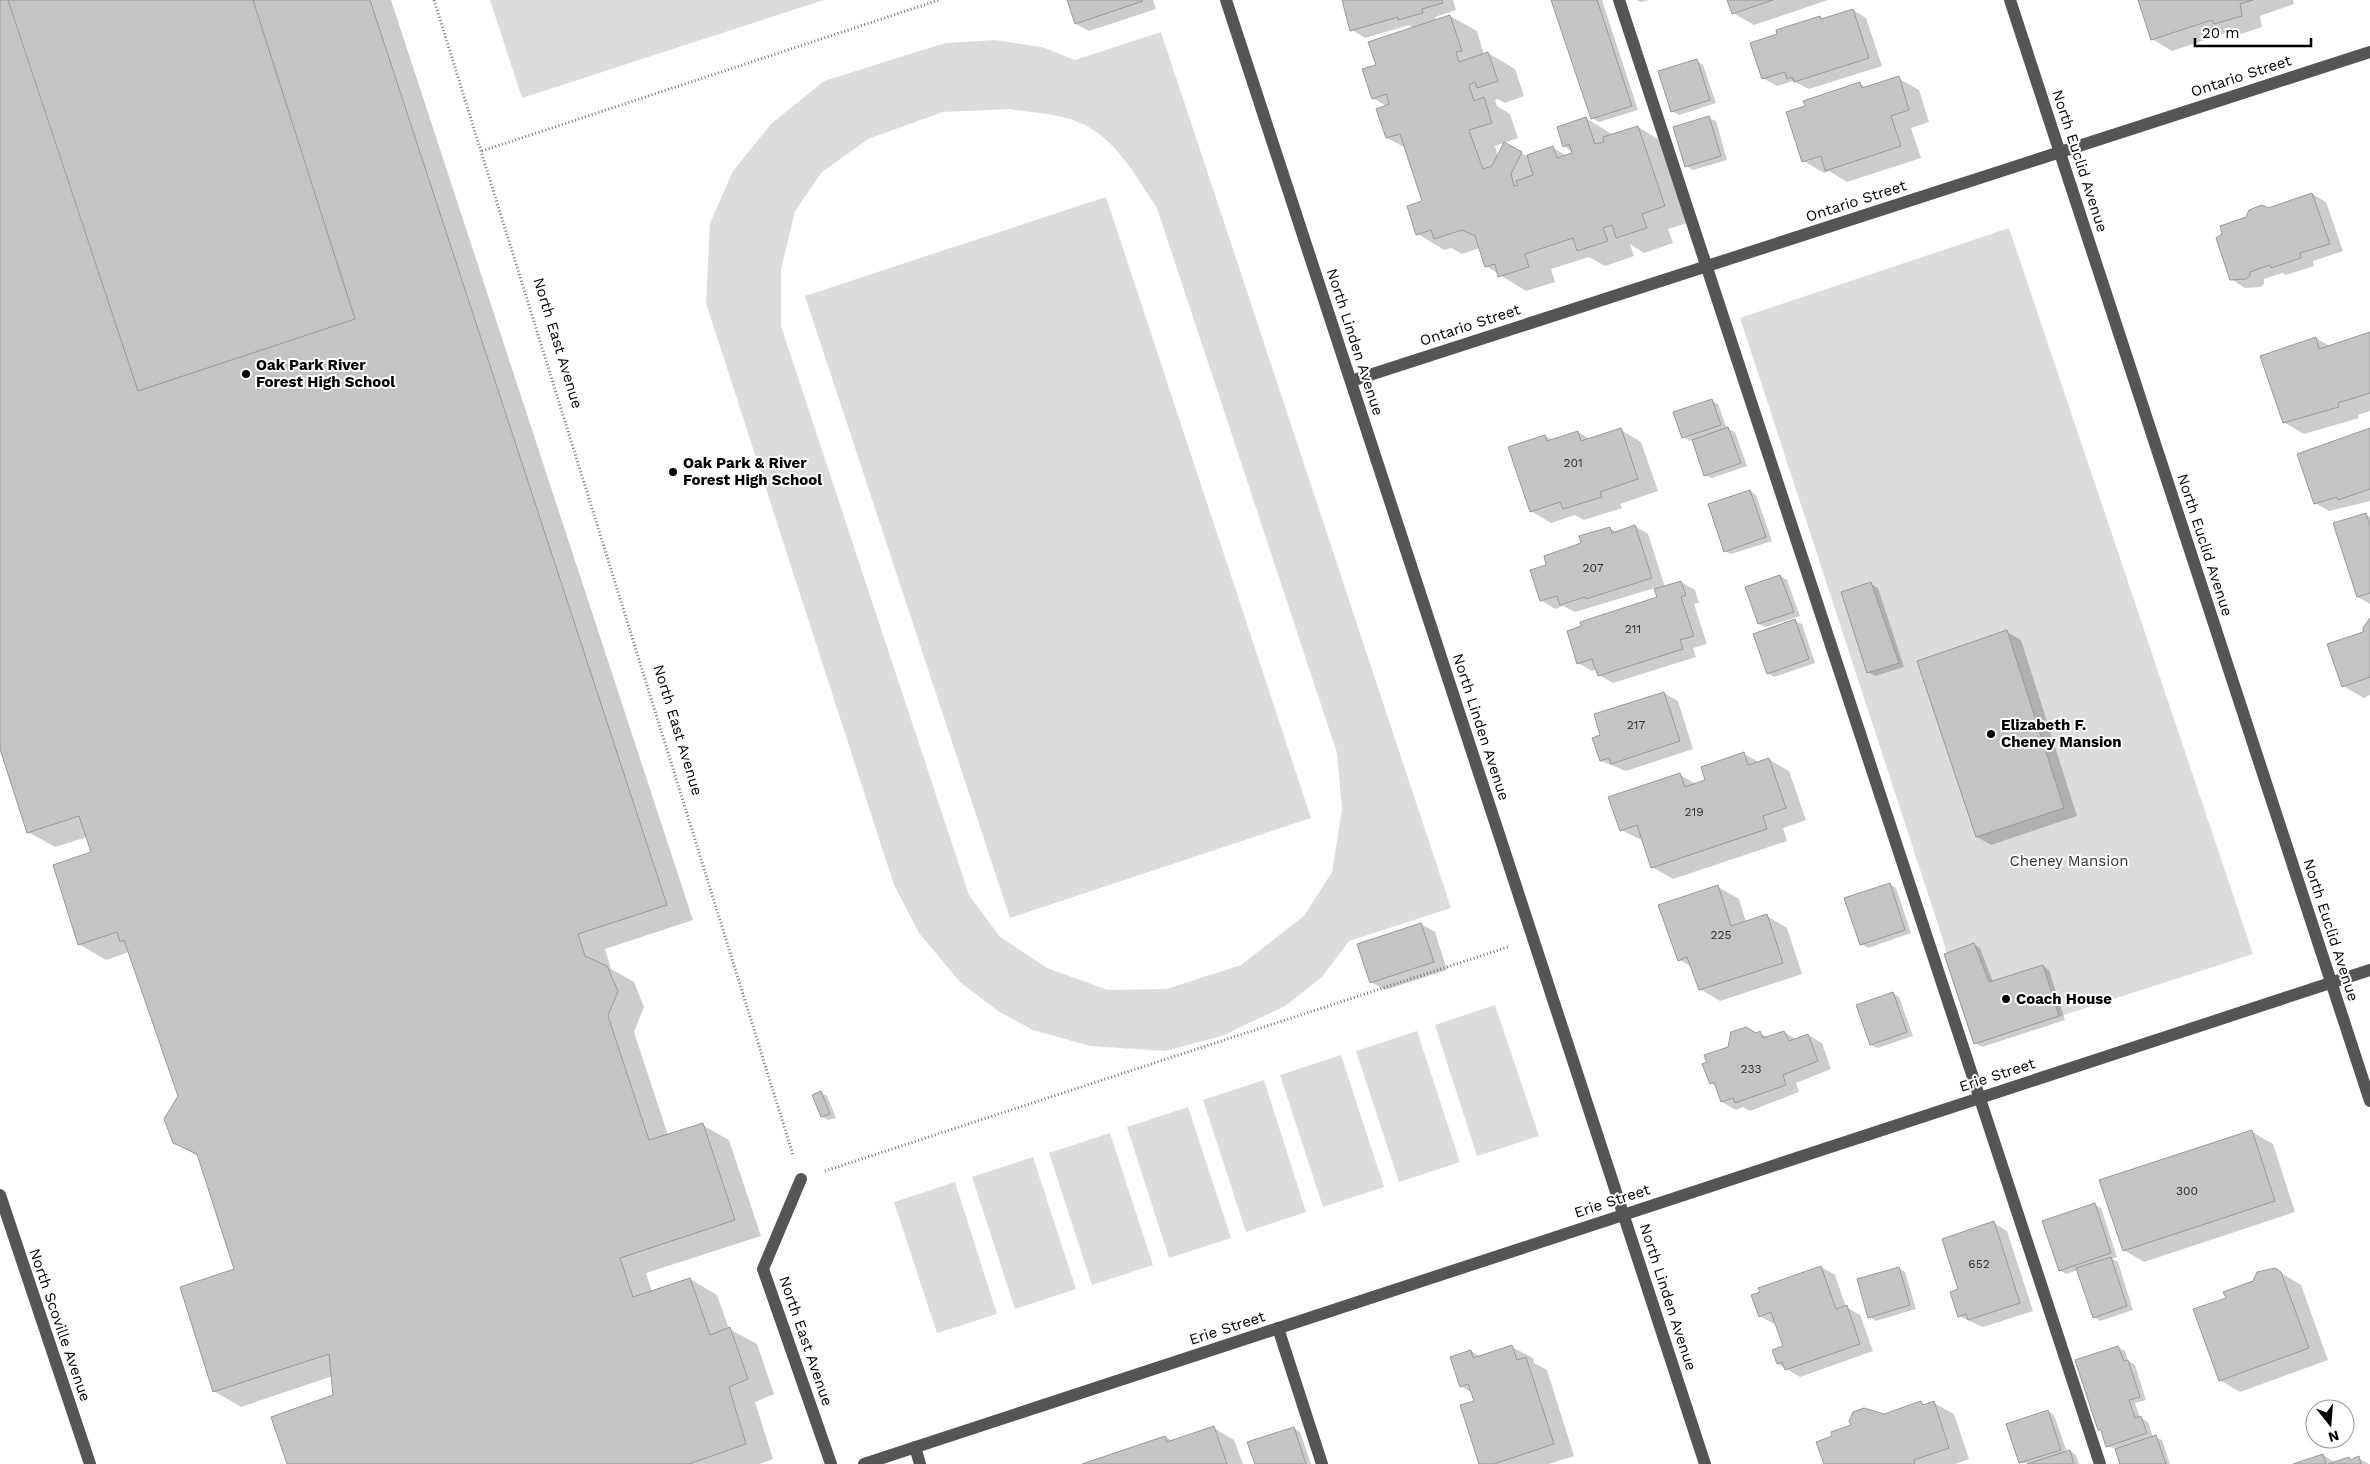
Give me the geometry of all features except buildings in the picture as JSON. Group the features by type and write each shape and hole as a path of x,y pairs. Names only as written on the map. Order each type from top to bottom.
{"street":[{"name":"North Linden Avenue","path":"1226,0 1705,1464"},
{"path":"1619,0 2100,1464"},
{"name":"North Euclid Avenue","path":"2010,0 2370,1101"},
{"name":"Ontario Street","path":"1351,381 2370,52"},
{"name":"Erie Street","path":"864,1464 2370,970"},
{"name":"North East Avenue","path":"801,1179 763,1269 831,1464"},
{"name":"North Scoville Avenue","path":"0,1196 90,1464"},
{"path":"1278,1328 1322,1464"},
{"path":"915,1447 920,1464"}],"path":[{"name":"North East Avenue","path":"434,0 801,1179"},
{"path":"482,151 939,0"},
{"path":"801,1179 1509,947"}],"green space":[{"path":"490,0 824,0 522,98"},
{"path":"1161,32 1451,908 1349,941 1322,977 1285,1006 1222,1036 1165,1051 1090,1046 1033,1030 998,1011 960,982 919,933 894,885 706,303 710,223 733,171 771,124 824,81 945,43 995,40 1042,47 1075,60","holes":["1010,109 1070,119 1091,128 1114,147 1124,159 1157,208 1337,753 1342,809 1332,872 1304,916 1241,965 1167,989 1108,990 1047,968 1000,937 969,895 781,326 781,270 795,211 822,172 868,139 943,112"]},
{"path":"1106,197 1311,818 1010,918 805,296"},
{"name":"Cheney Mansion","path":"2009,228 2253,954 1974,1044 1943,940 1740,318"},
{"path":"1495,1005 1539,1136 1477,1156 1435,1025"},
{"path":"1417,1031 1460,1162 1399,1182 1356,1051"},
{"path":"1341,1055 1384,1187 1323,1207 1280,1075"},
{"path":"1264,1080 1306,1212 1246,1232 1203,1100"},
{"path":"1188,1107 1231,1238 1169,1258 1127,1127"},
{"path":"1110,1133 1153,1265 1092,1285 1049,1153"},
{"path":"1033,1157 1076,1289 1015,1309 972,1177"},
{"path":"955,1182 997,1314 937,1333 894,1202"}],"place":[{"name":"Oak Park River Forest High School","path":"246,374"},
{"name":"Oak Park & River Forest High School","path":"673,472"},
{"name":"Elizabeth F. Cheney Mansion","path":"1991,734"},
{"name":"Coach House","path":"2006,999"}]}
